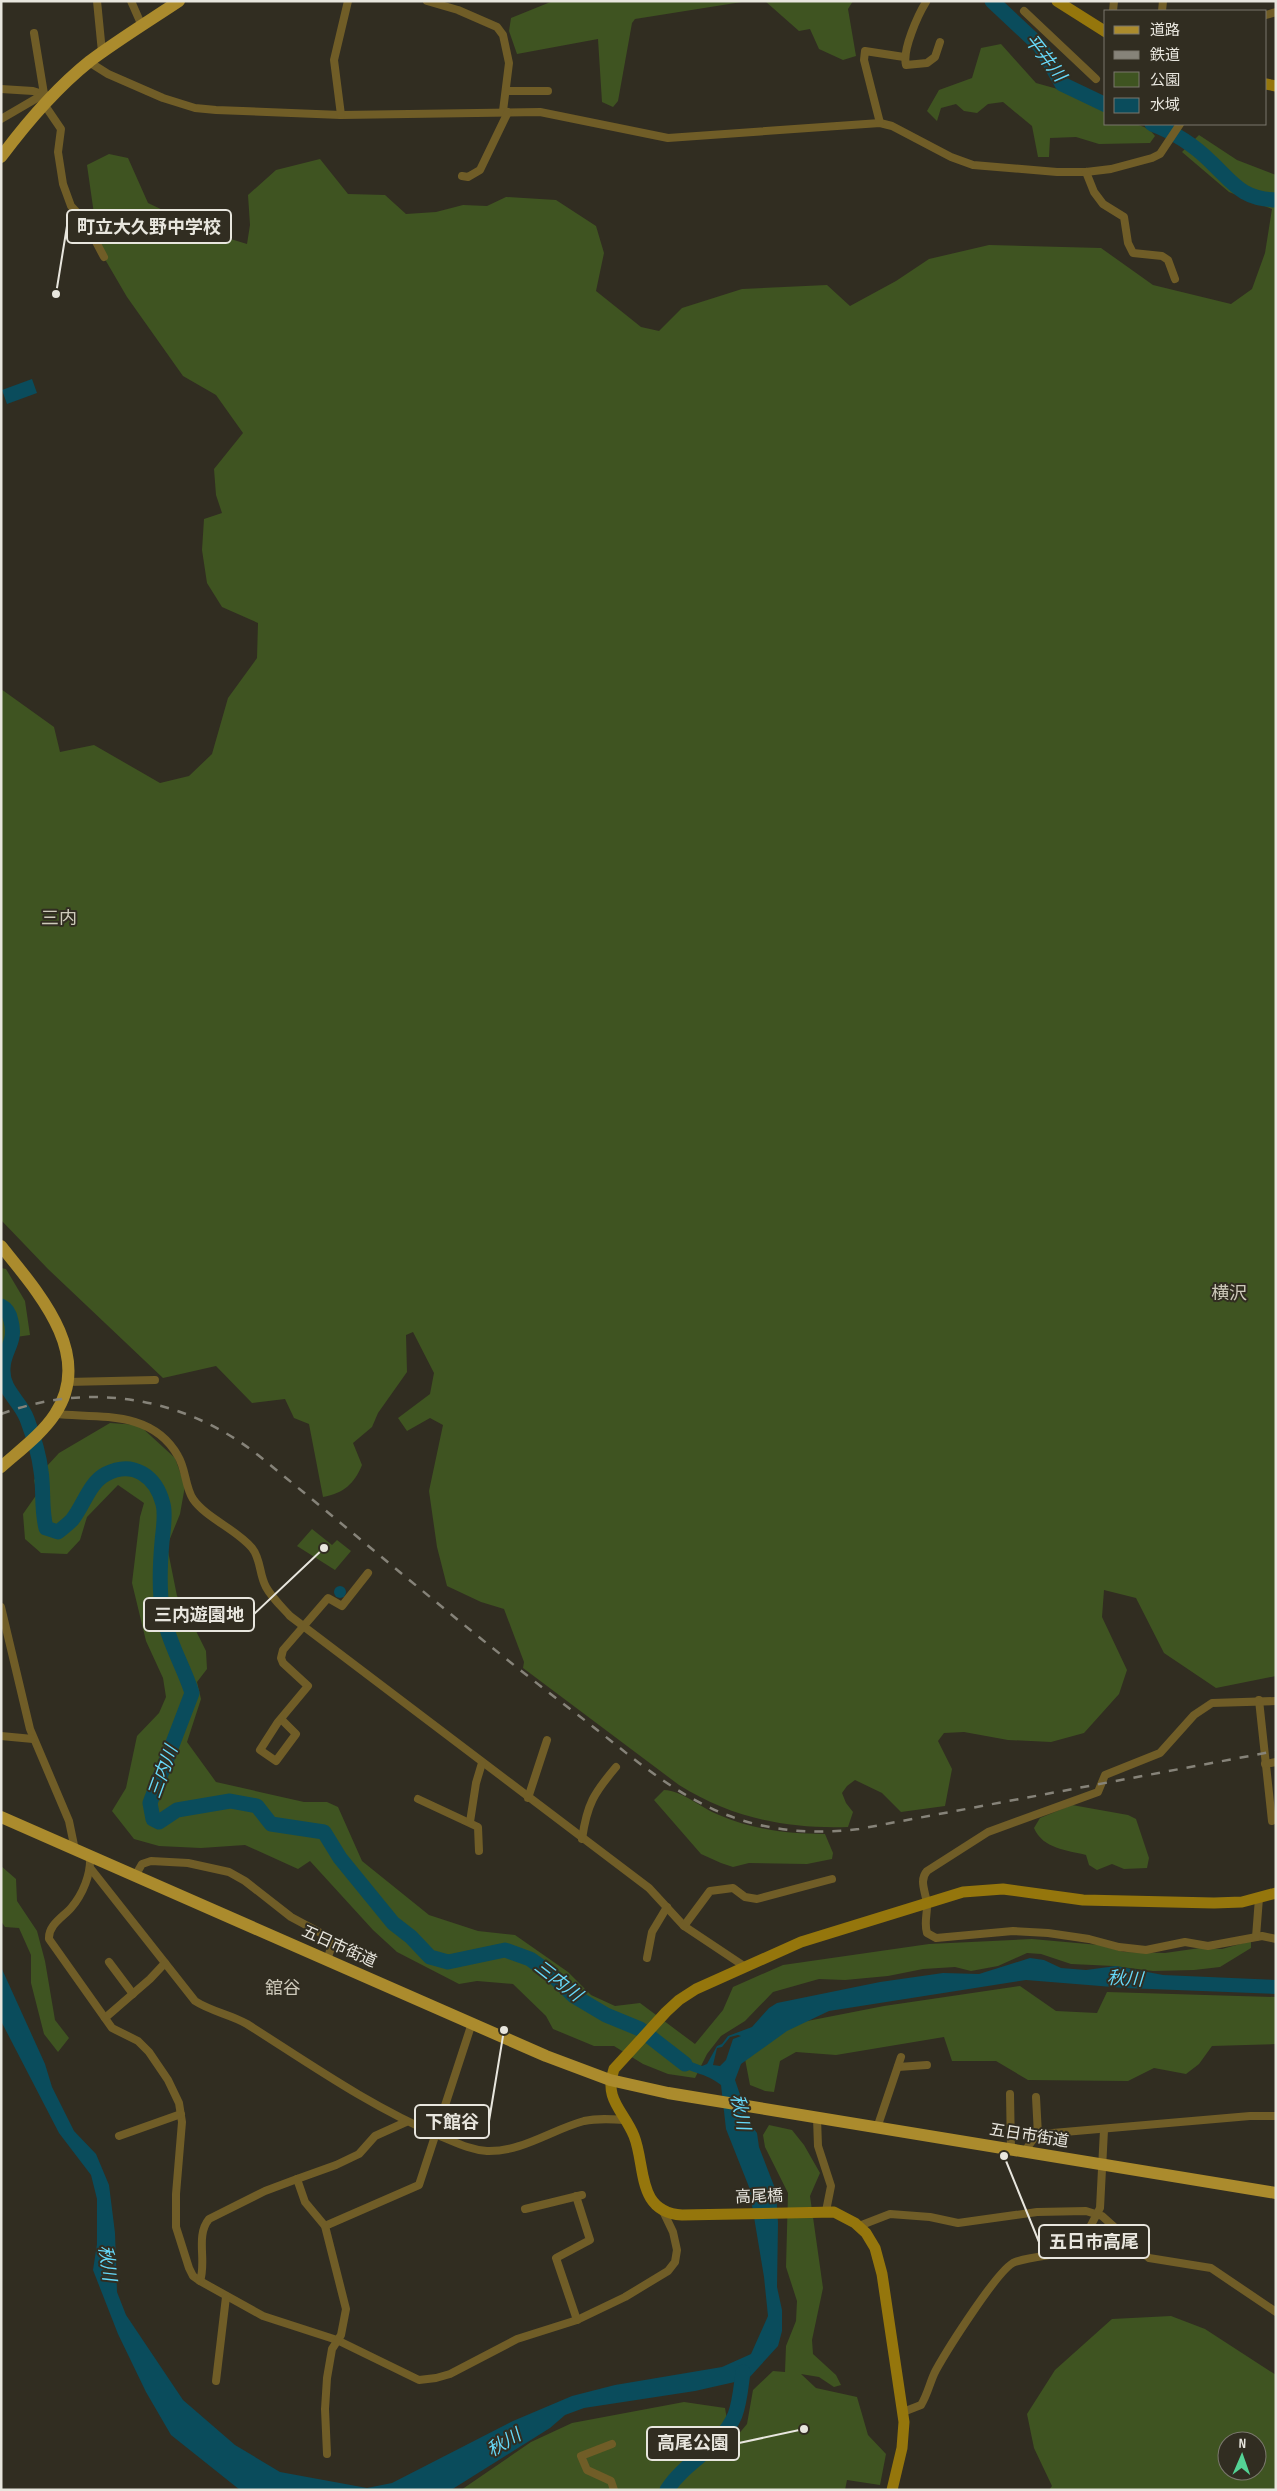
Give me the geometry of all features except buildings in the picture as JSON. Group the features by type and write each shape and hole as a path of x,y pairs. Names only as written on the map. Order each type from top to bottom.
{"main road":[{"path":"1,157 46,98 102,52 179,1"},
{"path":"1,1246 47,1307 60,1331 69,1362 66,1390 55,1414 32,1439 1,1467"},
{"name":"五日市街道","path":"1,1818 75,1850 91,1863 135,1876 561,2062 610,2080 668,2093 778,2112 1276,2193"}],"street":[{"path":"97,1 102,52"},
{"path":"131,1 142,26"},
{"path":"341,115 334,60 348,1"},
{"path":"427,1 459,5 498,27 503,35 509,63 506,111 480,170 468,176 462,176"},
{"path":"1057,1 1104,31"},
{"path":"926,2 917,17 904,57 906,65 927,63 936,57 940,42"},
{"path":"1024,11 1096,79"},
{"path":"34,33 46,98 61,129 58,152 60,173 70,206 85,221 104,257"},
{"path":"880,123 864,60 865,51 904,57"},
{"path":"89,62 108,74 164,98 194,108 341,115 506,111 540,112 668,138 880,123 892,126 951,157 974,165 1056,172 1086,172 1152,158 1160,154 1179,125"},
{"path":"1,88 33,91 46,98"},
{"path":"506,91 548,91"},
{"path":"1,119 46,98"},
{"path":"1086,172 1094,192 1103,204 1124,217 1128,243 1133,253 1162,256 1168,260 1175,279"},
{"path":"67,1382 155,1380"},
{"path":"55,1414 133,1420 143,1423 169,1444 183,1466 192,1498 250,1546 258,1556 265,1586 290,1616 649,1888 684,1926 744,1966"},
{"path":"281,1719 296,1734 276,1761 260,1750 281,1719 308,1686 283,1663 281,1658 283,1650 328,1598 342,1606 368,1573"},
{"path":"1,1607 4,1636 33,1739 69,1821 75,1850"},
{"path":"1259,1700 1272,1821"},
{"path":"1276,1701 1216,1701 1194,1715 1164,1750 1105,1775 1098,1792 997,1828 967,1844 924,1875 927,1903 924,1925 927,1933 936,1938 1013,1931 1048,1933 1089,1939 1119,1947 1146,1950 1185,1942 1208,1946 1256,1937 1276,1938"},
{"path":"1,1736 33,1739"},
{"path":"528,1798 547,1740"},
{"path":"1265,1764 1276,1762"},
{"path":"470,1822 482,1763"},
{"path":"582,1839 585,1814 594,1795 616,1767"},
{"path":"418,1799 478,1827 480,1831 479,1851"},
{"path":"135,1876 142,1864 152,1862 198,1865 237,1876 291,1917 330,1938 332,1945 328,1960"},
{"path":"626,2120 598,2118 584,2121 514,2148 499,2150 468,2147 406,2122 352,2089 314,2069 246,2024 206,2008 195,2001 91,1863 72,1906 51,1928 49,1939 112,2028 138,2041 149,2052 168,2080 182,2114 176,2227 193,2276 226,2297 263,2316 337,2340 419,2380 450,2374 517,2339 577,2320 625,2296 673,2266 677,2250 673,2232 662,2209 652,2199 645,2187 636,2142 626,2120 612,2099 610,2080 614,2069 636,2044 661,2017 687,1994 744,1966 800,1942 967,1891 998,1889 1083,1900 1232,1903 1276,1893"},
{"path":"684,1926 710,1891 734,1888 745,1897 757,1899 832,1879"},
{"path":"1256,1937 1259,1898"},
{"path":"646,1958 652,1932 667,1907"},
{"path":"109,1962 133,1994"},
{"path":"105,2018 165,1963"},
{"path":"325,2226 419,2185 472,2023"},
{"path":"877,2128 901,2058"},
{"path":"898,2067 927,2065"},
{"path":"1010,2094 1011,2150"},
{"path":"1024,2152 1038,2135 1036,2096"},
{"path":"119,2136 182,2114"},
{"path":"1038,2135 1250,2116 1276,2116"},
{"path":"817,2118 818,2146 831,2186 826,2211 842,2215 859,2226 874,2245 881,2266 903,2412 903,2442 892,2490"},
{"path":"200,2281 202,2275 202,2234 204,2224 209,2219 265,2191 336,2165 359,2154 375,2136 406,2122"},
{"path":"903,2412 921,2405 935,2371 1006,2268 1013,2262 1056,2256 1078,2250 1100,2208 1104,2130"},
{"path":"297,2179 305,2202 325,2226 346,2309 341,2335 332,2349 326,2393 327,2454"},
{"path":"525,2209 579,2196 590,2240 556,2258 577,2320"},
{"name":"高尾橋","path":"662,2209 678,2215 826,2211"},
{"path":"859,2226 890,2214 930,2217 958,2223 1037,2212 1086,2211 1097,2214 1119,2229 1149,2258 1211,2268 1276,2312"},
{"path":"216,2381 226,2297"},
{"path":"612,2444 581,2456 587,2470 610,2481 614,2490"}],"green space":[{"path":"553,1 748,1 635,19 632,23 618,101 613,107 602,102 598,39 517,54 509,31 511,18"},
{"path":"765,1 853,1 848,9 856,56 843,60 819,49 810,29 799,31"},
{"path":"1001,44 1036,83 1072,93 1104,108 1104,125 1139,125 1145,127 1155,136 1150,143 1099,144 1076,137 1050,138 1049,157 1038,157 1032,126 1003,102 988,104 977,113 964,111 956,104 941,108 937,121 927,111 939,90 972,78 981,48"},
{"path":"1199,135 1237,160 1276,175 1276,1676 1216,1688 1164,1653 1136,1598 1104,1590 1102,1617 1127,1670 1119,1694 1084,1733 1051,1742 1008,1740 964,1732 944,1733 938,1741 952,1769 945,1806 901,1812 882,1793 855,1780 842,1793 846,1803 853,1812 848,1827 803,1826 760,1819 719,1806 679,1785 523,1668 524,1662 504,1609 481,1602 447,1586 437,1547 429,1491 443,1425 430,1418 407,1431 398,1418 430,1394 434,1373 413,1332 406,1335 407,1372 378,1413 372,1427 353,1443 362,1465 359,1472 347,1487 337,1493 323,1497 309,1424 294,1418 285,1399 252,1403 216,1366 163,1378 48,1269 1,1220 1,689 54,727 60,752 94,745 160,783 189,776 212,754 228,698 257,658 258,623 222,607 207,583 202,550 204,519 222,513 216,495 214,469 243,433 216,395 183,376 127,297 99,249 87,165 109,154 128,158 148,203 211,233 247,244 250,225 248,195 276,170 320,159 348,194 385,195 406,214 436,212 463,205 487,206 506,197 556,200 596,226 604,253 596,291 641,327 659,331 682,308 742,289 827,285 850,306 896,281 929,259 989,245 1101,248 1153,285 1231,304 1252,289 1265,253 1272,209 1229,192 1182,152"},
{"path":"1,1268 6,1269 25,1301 30,1335 9,1338 1,1353"},
{"path":"110,1423 139,1425 175,1458 185,1486 180,1514 167,1546 177,1596 190,1613 195,1629 206,1651 207,1669 197,1682 201,1699 187,1742 216,1782 304,1802 327,1802 338,1807 362,1861 429,1915 478,1931 515,1935 568,1972 591,1995 615,2006 640,2003 695,2044 723,2010 733,1987 783,1965 929,1944 1032,1939 1099,1945 1124,1952 1165,1953 1200,1948 1222,1949 1251,1941 1251,1948 1220,1967 1194,1970 1153,1971 1114,1966 1071,1964 1041,1954 1027,1953 998,1966 971,1971 955,1967 923,1969 888,1976 845,1980 819,1979 773,1992 745,2021 721,2036 707,2054 695,2078 668,2074 643,2064 614,2046 594,2046 553,2029 546,2016 513,1984 477,1981 459,1984 397,1952 373,1930 310,1861 298,1869 245,1845 201,1848 159,1846 134,1839 112,1811 126,1788 137,1736 159,1713 166,1697 163,1678 146,1641 132,1583 140,1517 144,1503 118,1485 87,1517 80,1540 67,1554 41,1553 25,1539 23,1514 37,1494 34,1480 59,1453"},
{"path":"312,1529 332,1545 337,1540 351,1551 335,1570 297,1546"},
{"path":"664,1790 678,1793 712,1812 758,1828 785,1832 825,1834 833,1853 832,1859 807,1864 749,1863 733,1867 721,1863 701,1854 654,1800"},
{"path":"1072,1805 1128,1815 1136,1819 1149,1858 1147,1868 1124,1869 1112,1864 1097,1870 1089,1865 1086,1855 1056,1848 1043,1840 1034,1828 1040,1818"},
{"path":"1,1866 16,1879 17,1901 37,1931 45,1961 55,2020 69,2038 58,2052 44,2034 31,1983 31,1955 19,1928 5,1927 1,1921"},
{"path":"1020,1986 1056,2011 1097,2013 1107,1992 1276,1997 1276,2044 1212,2046 1199,2064 1186,2074 1154,2068 1128,2081 1028,2080 996,2061 952,2061 944,2037 836,2055 796,2052 780,2061 774,2092 765,2091 750,2085 745,2059 792,2024 884,2006"},
{"path":"769,2125 792,2130 804,2145 820,2173 810,2196 823,2288 812,2340 813,2354 836,2375 841,2385 834,2387 819,2377 801,2374 816,2388 857,2397 868,2435 886,2454 880,2485 847,2480 845,2490 461,2490 531,2442 572,2423 684,2402 725,2408 731,2443 747,2424 753,2390 773,2371 785,2372 786,2346 796,2321 797,2301 786,2267 788,2193 765,2147 763,2135"},
{"path":"1171,2316 1205,2329 1276,2375 1276,2490 1049,2490 1052,2486 1034,2448 1027,2414 1055,2370 1112,2319"}],"water":[{"path":"32,379 37,393 7,404 2,390"},
{"path":"342,1586 345,1587 345,1597 338,1598 335,1597 334,1590 335,1587"},
{"name":"秋川","path":"1030,1958 1044,1960 1061,1968 1086,1970 1116,1966 1163,1975 1276,1980 1276,1994 1125,1988 1026,1980 829,2011 787,2031 741,2064 735,2080 750,2124 757,2133 759,2147 776,2191 778,2223 777,2287 782,2310 782,2331 778,2346 748,2379 695,2391 584,2408 565,2415 550,2428 451,2490 240,2490 171,2435 146,2392 118,2334 93,2270 97,2244 97,2199 91,2175 59,2133 1,2021 1,1967 45,2064 52,2087 74,2131 96,2154 109,2185 115,2233 117,2292 126,2315 183,2400 235,2445 280,2472 367,2488 392,2483 513,2421 572,2396 615,2385 722,2367 751,2354 768,2316 764,2277 749,2187 726,2129 721,2085 707,2076 687,2069 668,2053 702,2066 707,2064 717,2046 722,2044 728,2036 752,2027 769,2008 777,2003 880,1982 943,1973 979,1974","holes":["741,2036 733,2039 726,2060 720,2066 713,2065 717,2048 722,2047 730,2037"]}],"waterway":[{"name":"平井川","path":"992,1 1040,46 1062,84 1104,104"},
{"name":"平井川","path":"1154,125 1191,145 1239,189 1255,197 1276,200"},
{"name":"三内川","path":"1,1306 9,1314 12,1329 11,1341 4,1362 3,1377 8,1389 24,1412 36,1445 41,1471 46,1528 58,1532 64,1528 72,1520 95,1483 106,1474 116,1470 134,1470 142,1473 155,1486 163,1504 164,1518 160,1578 163,1614 165,1624 192,1693 150,1803 153,1819 159,1822 177,1810 230,1801 257,1806 271,1824 324,1832 340,1858 393,1923 411,1937 430,1957 448,1962 505,1950 530,1959 550,1973 574,1996 606,2015 640,2029 685,2064"},
{"path":"667,2490 683,2471 712,2446 729,2427 738,2405 743,2372"}],"railway":[{"path":"1,1414 35,1404 68,1398 102,1397 135,1400 168,1408 199,1419 229,1435 258,1455 497,1652 647,1769 702,1804 755,1824 789,1830 824,1832 859,1829 1276,1751"}],"place":[{"name":"町立大久野中学校","path":"56,294"},
{"name":"三内遊園地","path":"324,1548"},
{"name":"下館谷","path":"504,2030"},
{"name":"五日市高尾","path":"1004,2156"},
{"name":"高尾公園","path":"804,2429"}],"district":[{"name":"三内","path":"59,918"},
{"name":"横沢","path":"1229,1293"},
{"name":"舘谷","path":"283,1988"}]}
